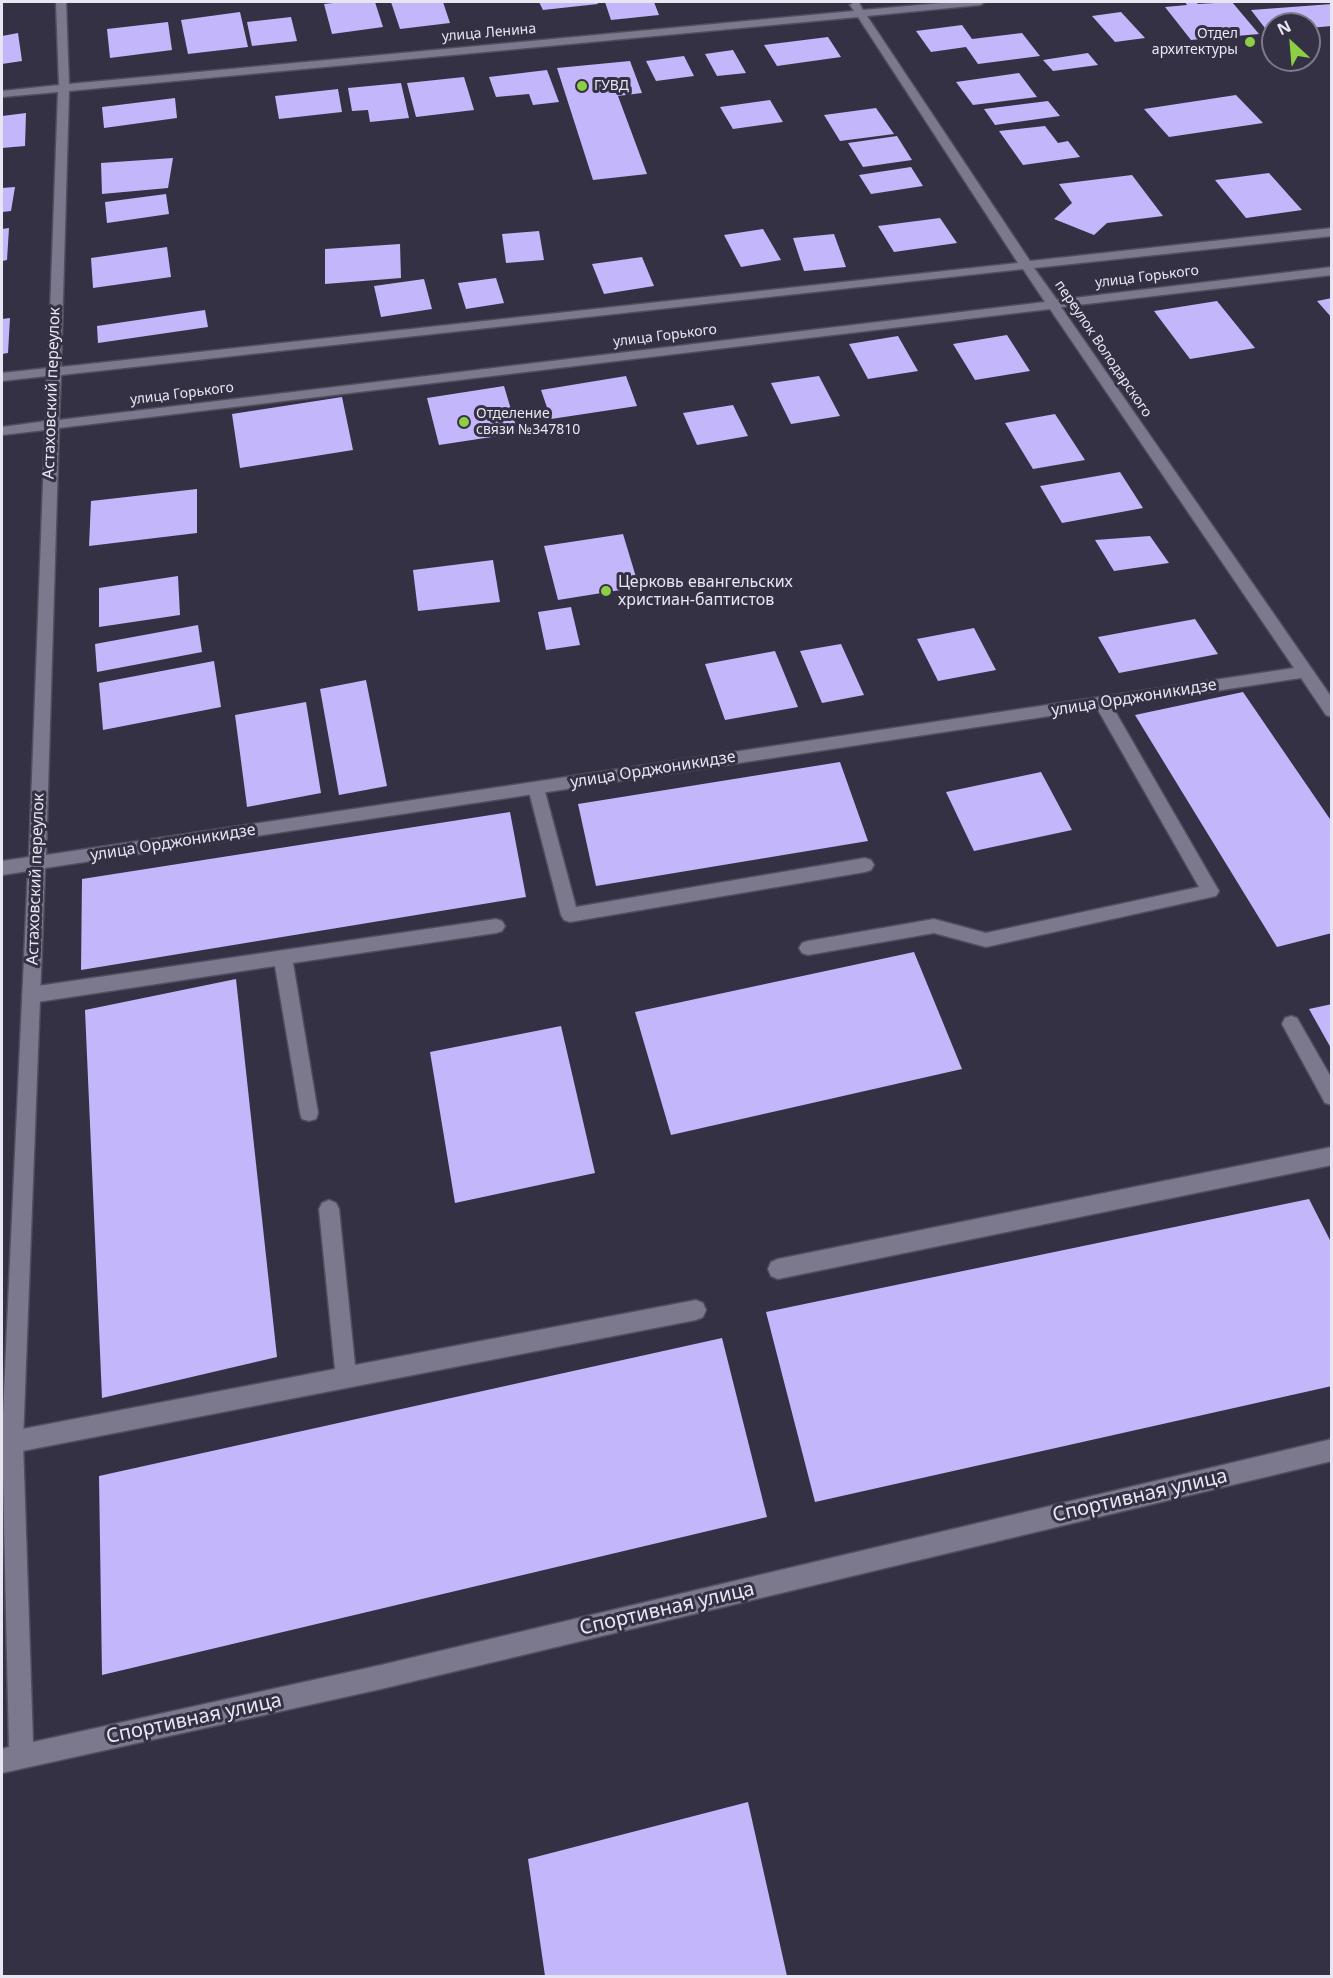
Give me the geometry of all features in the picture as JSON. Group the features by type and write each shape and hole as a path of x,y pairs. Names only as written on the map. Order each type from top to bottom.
{"street":[{"name":"Астаховский переулок","path":"11,1759 12,1442 37,863 63,88 61,2"},
{"name":"переулок Володарского","path":"852,2 1026,265 1332,711"},
{"name":"улица Ленина","path":"2,94 980,2"},
{"name":"улица Горького","path":"2,377 1332,232"},
{"name":"улица Горького","path":"2,431 1332,271"},
{"name":"улица Орджоникидзе","path":"2,868 1305,672"},
{"path":"808,948 934,926 986,940 1210,891 1102,702"},
{"path":"536,788 570,915 865,865"},
{"path":"31,995 496,926"},
{"path":"283,958 309,1113"},
{"path":"1291,1024 1332,1097"},
{"path":"778,1269 1332,1156"},
{"path":"329,1209 346,1377"},
{"path":"12,1442 696,1310"},
{"name":"Спортивная улица","path":"11,1759 381,1677 1332,1450"}],"building":[{"path":"375,2 383,27 332,34 324,4"},
{"path":"391,2 443,2 450,23 400,29"},
{"path":"539,2 597,2 598,4 543,10"},
{"path":"605,2 654,2 659,15 611,20"},
{"path":"1185,2 1198,4 1232,2 1259,34 1191,40 1165,7 1187,5"},
{"path":"1332,4 1332,26 1321,27 1321,12 1261,12 1261,23 1251,10"},
{"path":"240,12 248,47 188,54 181,20"},
{"path":"1121,12 1145,38 1115,42 1092,16"},
{"path":"291,17 297,41 252,46 247,22"},
{"path":"168,22 172,50 110,58 107,29"},
{"path":"962,25 972,39 1022,33 1040,56 978,64 966,47 931,52 916,31"},
{"path":"18,33 22,61 2,64 2,36"},
{"path":"828,37 841,57 777,66 764,45"},
{"path":"733,50 746,73 717,76 705,54"},
{"path":"1088,53 1098,65 1053,71 1043,60"},
{"path":"684,56 694,76 656,81 646,61"},
{"path":"630,61 642,93 618,96 647,174 593,180 557,68"},
{"path":"547,70 559,102 533,105 529,94 496,97 489,77"},
{"path":"1019,73 1037,97 973,105 956,82"},
{"path":"464,77 474,110 416,117 407,83"},
{"path":"401,83 409,118 370,122 368,110 352,111 348,88"},
{"path":"338,89 342,112 279,119 275,96"},
{"path":"1236,95 1263,123 1169,137 1144,109"},
{"path":"175,98 177,118 104,128 102,107"},
{"path":"770,100 783,122 733,129 720,107"},
{"path":"1048,101 1060,116 995,125 984,109"},
{"path":"876,108 894,134 840,141 824,115"},
{"path":"26,113 25,146 2,148 2,116"},
{"path":"1045,126 1058,143 1068,141 1080,157 1023,165 999,131"},
{"path":"897,136 912,160 863,167 848,143"},
{"path":"173,158 168,188 102,194 101,163"},
{"path":"911,167 923,186 871,194 859,175"},
{"path":"1269,173 1302,210 1246,218 1215,180"},
{"path":"1132,175 1163,216 1107,223 1094,235 1054,219 1072,203 1059,184"},
{"path":"15,187 11,211 2,212 2,188"},
{"path":"166,194 169,214 107,223 105,202"},
{"path":"940,218 957,243 894,252 878,226"},
{"path":"9,228 7,260 2,261 2,229"},
{"path":"763,229 781,260 741,267 724,235"},
{"path":"539,231 544,260 506,263 502,234"},
{"path":"834,234 846,267 804,271 793,238"},
{"path":"400,244 401,278 325,284 325,249"},
{"path":"167,247 171,277 93,288 91,258"},
{"path":"642,257 654,286 604,294 592,264"},
{"path":"496,278 504,303 466,309 458,283"},
{"path":"424,279 432,309 381,317 374,286"},
{"path":"1332,298 1332,318 1317,301"},
{"path":"1217,301 1255,348 1190,359 1154,311"},
{"path":"205,310 208,327 98,343 97,326"},
{"path":"10,318 8,353 2,354 2,319"},
{"path":"1007,335 1030,371 975,380 953,344"},
{"path":"898,336 918,371 868,379 849,344"},
{"path":"626,376 637,406 551,419 541,390"},
{"path":"819,376 840,416 791,424 771,383"},
{"path":"504,386 518,433 439,445 427,398"},
{"path":"342,397 353,450 240,468 232,414"},
{"path":"733,405 748,436 697,445 683,413"},
{"path":"1055,414 1085,460 1033,469 1005,423"},
{"path":"1120,472 1143,508 1062,523 1040,486"},
{"path":"197,489 197,533 89,546 91,501"},
{"path":"623,534 639,587 558,600 544,546"},
{"path":"1150,536 1169,563 1114,571 1095,540"},
{"path":"493,560 500,602 418,611 413,570"},
{"path":"178,576 180,615 99,627 99,588"},
{"path":"571,607 580,645 546,650 538,612"},
{"path":"1195,619 1218,654 1119,673 1098,637"},
{"path":"198,625 202,652 97,672 95,644"},
{"path":"974,628 996,670 938,681 917,639"},
{"path":"841,644 864,695 822,703 800,651"},
{"path":"775,651 798,707 725,720 705,664"},
{"path":"214,661 221,707 103,730 99,683"},
{"path":"366,680 387,786 339,795 320,689"},
{"path":"1243,692 1332,822 1332,933 1277,947 1135,715"},
{"path":"306,702 321,793 247,807 235,715"},
{"path":"840,762 868,841 596,886 578,804"},
{"path":"1041,772 1072,830 974,851 946,792"},
{"path":"510,812 526,897 81,970 82,879"},
{"path":"914,952 962,1069 671,1135 635,1012"},
{"path":"236,979 277,1357 102,1398 85,1010"},
{"path":"1332,1004 1332,1050 1309,1009"},
{"path":"561,1026 595,1173 455,1203 430,1052"},
{"path":"1309,1199 1332,1244 1332,1386 815,1502 766,1312"},
{"path":"722,1338 767,1517 102,1675 99,1476"},
{"path":"748,1802 787,1976 545,1976 528,1859"}],"place":[{"name":"Отдел архитектуры","path":"1250,42"},
{"name":"ГУВД","path":"582,86"},
{"name":"Отделение связи №347810","path":"464,422"},
{"name":"Церковь евангельских христиан-баптистов","path":"606,591"}]}
